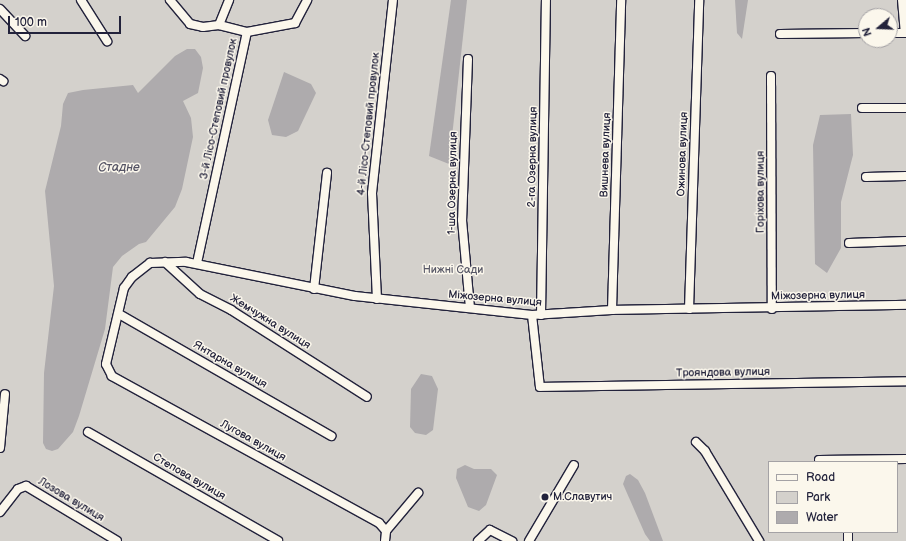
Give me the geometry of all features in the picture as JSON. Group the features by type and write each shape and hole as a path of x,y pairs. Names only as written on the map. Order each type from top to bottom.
{"street":[{"path":"82,0 107,41"},
{"path":"170,0 190,24 204,27 219,25 247,32"},
{"path":"219,25 229,0"},
{"name":"3-й Лісо-Степовий провулок","path":"197,263 247,32 294,23 307,0"},
{"name":"4-й Лісо-Степовий провулок","path":"377,299 372,193 393,0"},
{"name":"2-га Озерна вулиця","path":"542,315 546,0"},
{"name":"Вишнева вулиця","path":"612,310 621,0"},
{"name":"Ожинова вулиця","path":"689,309 699,0"},
{"path":"902,0 906,33"},
{"path":"0,9 25,36"},
{"path":"780,34 858,33"},
{"name":"1-ша Озерна вулиця","path":"468,59 462,220 470,308"},
{"name":"Горіхова вулиця","path":"771,76 772,308"},
{"path":"862,108 906,108"},
{"path":"314,289 326,173"},
{"path":"866,177 906,176"},
{"path":"849,243 906,241"},
{"name":"Міжозерна вулиця","path":"119,314 124,288 137,271 150,263 165,262 197,263 314,289 377,299 532,315 612,310 906,306"},
{"name":"Жемчужна вулиця","path":"165,262 200,294 231,310 367,397"},
{"name":"Лугова вулиця","path":"119,314 106,364 108,372 379,522 386,531"},
{"name":"Янтарна вулиця","path":"119,314 331,436"},
{"name":"Трояндова вулиця","path":"532,315 540,387 906,381"},
{"path":"0,448 5,394"},
{"name":"Степова вулиця","path":"88,432 278,541"},
{"path":"696,442 705,451 758,541"},
{"path":"819,460 849,461 906,459"},
{"path":"529,541 574,465"},
{"name":"Лозова вулиця","path":"0,512 18,489 26,486 117,541"},
{"path":"385,541 386,531 418,493"},
{"path":"478,541 485,531 490,530 512,541"}],"green space":[{"name":"Нижні Сади","path":"0,0 906,0 906,541 0,541"}],"water":[{"path":"451,0 467,0 449,164 429,156"},
{"path":"735,0 748,0 742,39 737,33"},
{"name":"Стадне","path":"187,49 195,49 201,57 203,68 198,93 183,101 191,118 193,137 182,189 175,207 146,242 139,244 122,256 113,267 105,329 79,416 73,432 58,449 52,451 46,449 43,443 44,373 54,286 45,191 61,126 63,104 68,93 83,90 133,85 138,93 175,56"},
{"path":"284,72 311,84 316,93 298,131 286,137 272,135 268,120"},
{"path":"851,114 853,155 841,202 841,248 827,273 815,264 813,145 820,115"},
{"path":"421,374 432,376 438,389 433,430 426,435 415,433 410,427 411,389"},
{"path":"465,465 474,469 491,469 497,475 486,505 479,511 468,507 456,478 457,469"},
{"path":"630,474 638,480 645,493 663,541 650,541 645,534 623,484 626,476"}],"place":[{"name":"М.Славутич","path":"545,497"}]}
